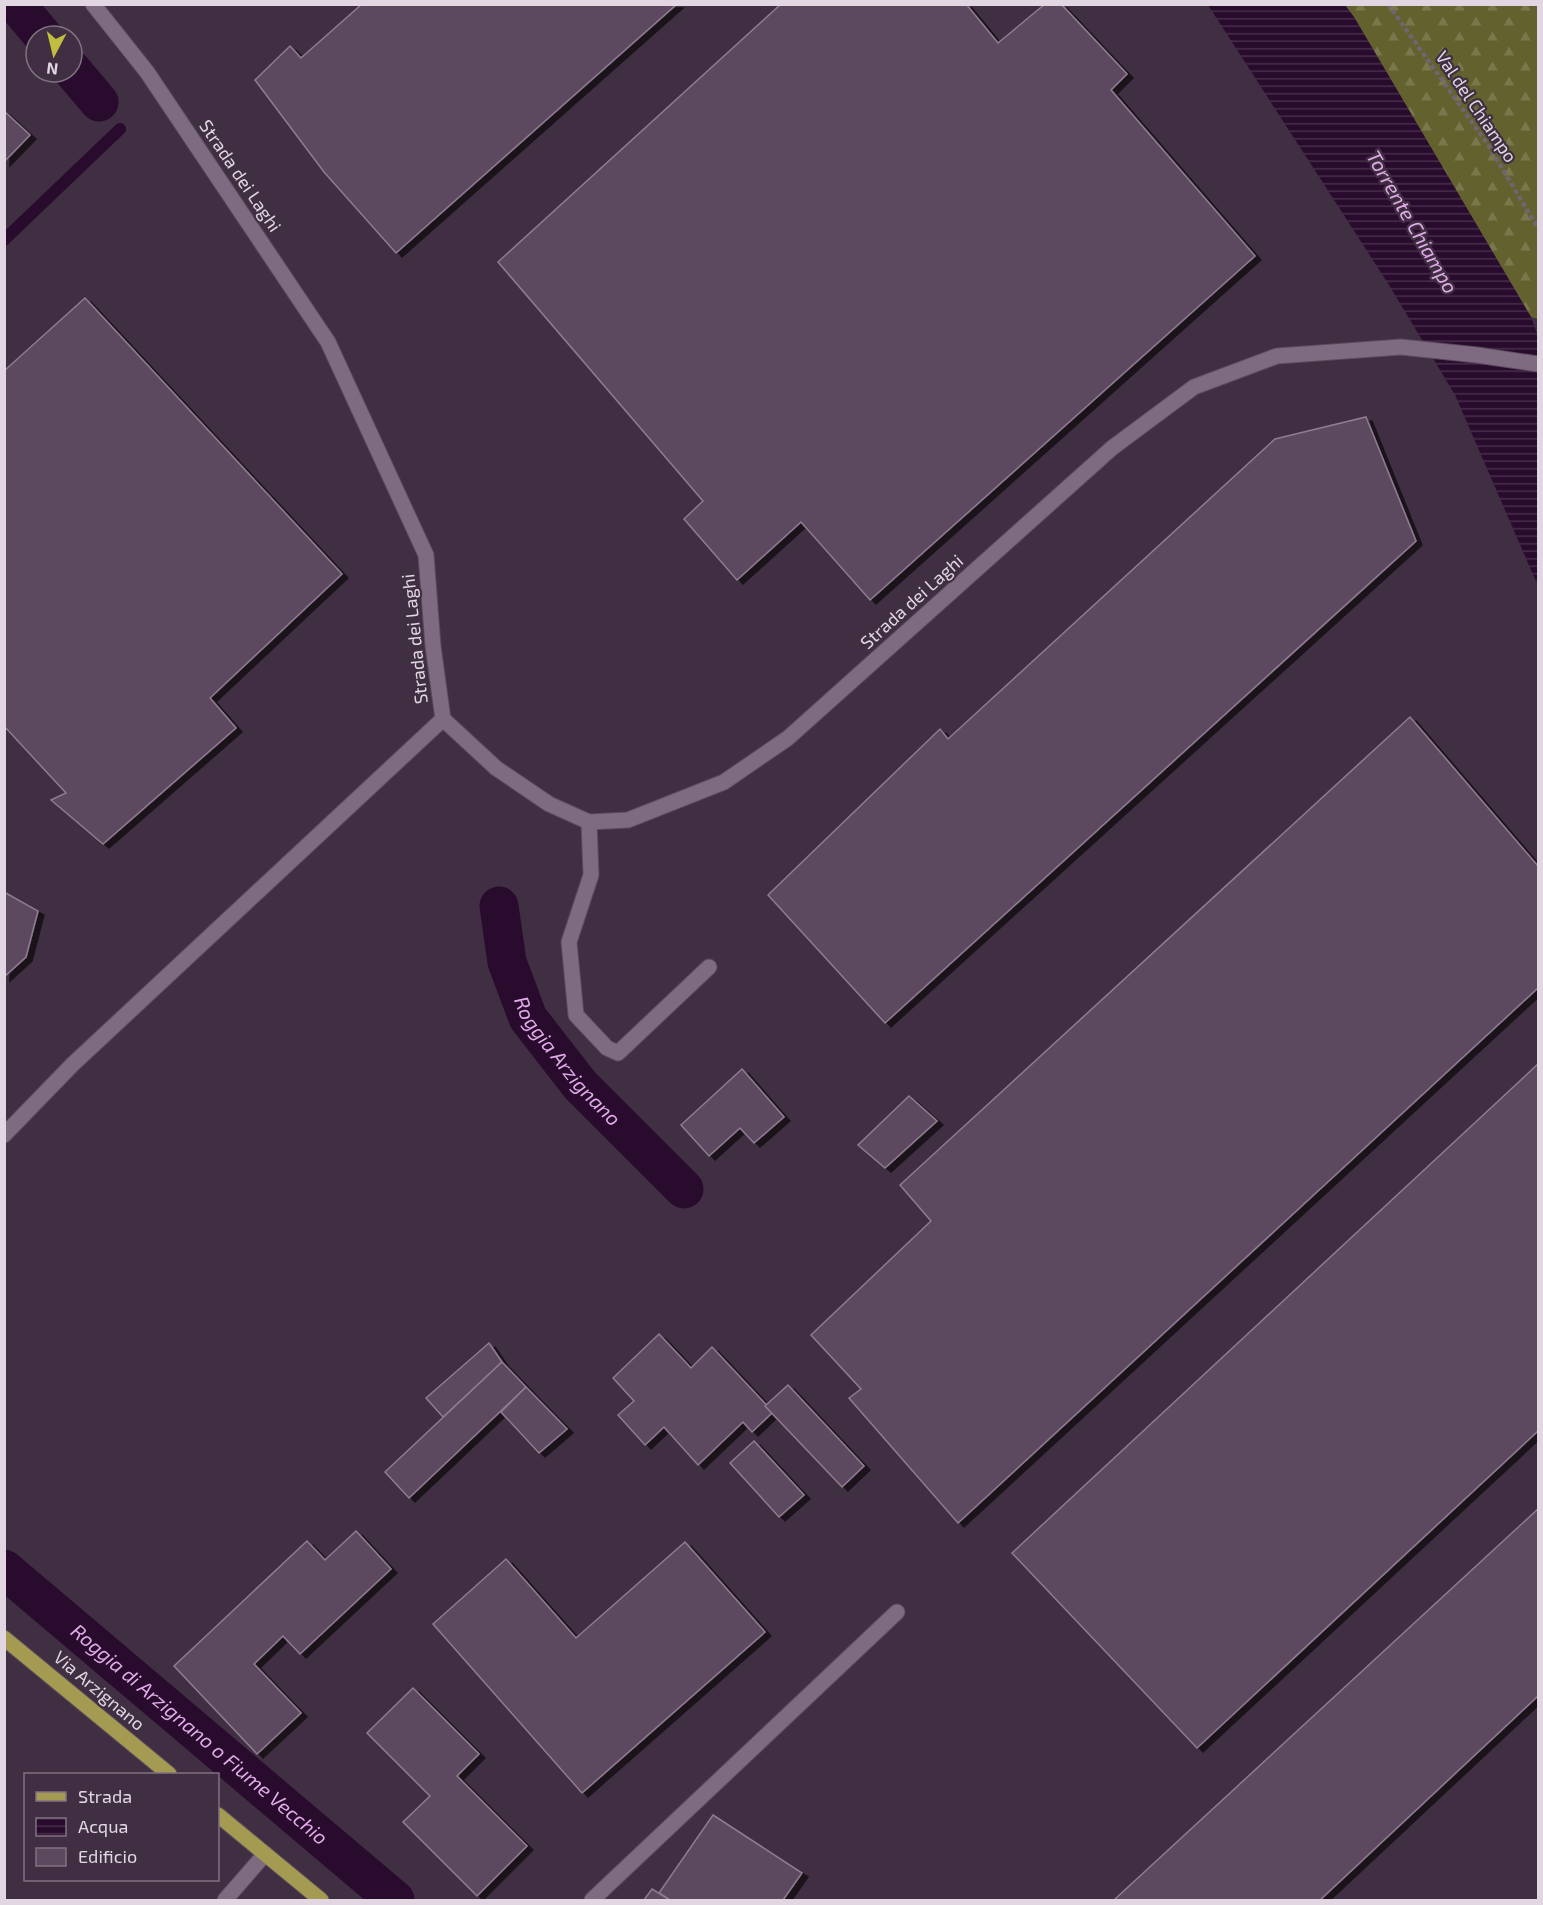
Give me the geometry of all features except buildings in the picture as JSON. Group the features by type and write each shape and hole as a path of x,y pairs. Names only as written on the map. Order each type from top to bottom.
{"main road":[{"name":"Via Arzignano","path":"4,1638 168,1773"},
{"path":"219,1816 321,1900"}],"street":[{"name":"Strada dei Laghi","path":"93,4 147,72 328,342 426,555 432,646 443,719 496,768 549,804 589,822 628,820 724,782 788,738 1112,448 1194,387 1277,356 1401,347 1539,364"},
{"path":"4,1134 73,1064 443,719"},
{"path":"589,822 591,875 569,942 576,1015 607,1048 618,1053 709,967"},
{"path":"592,1900 897,1612"},
{"path":"225,1900 265,1854"}],"path":[{"name":"Val del Chiampo","path":"1388,4 1488,145 1539,228"}],"green space":[{"path":"1345,5 1538,5 1538,319 1531,317"}],"water":[{"name":"Torrente Chiampo","path":"1208,5 1345,5 1531,317 1538,336 1538,586 1455,395 1389,285"}],"waterway":[{"name":"Roggia Arzignano","path":"16,4 33,24"},
{"name":"Roggia Arzignano","path":"84,84 99,102"},
{"path":"4,240 120,129"},
{"name":"Roggia Arzignano","path":"499,906 507,962 528,1018 580,1085 684,1189"},
{"name":"Roggia di Arzignano o Fiume Vecchio","path":"4,1569 395,1900"}]}
